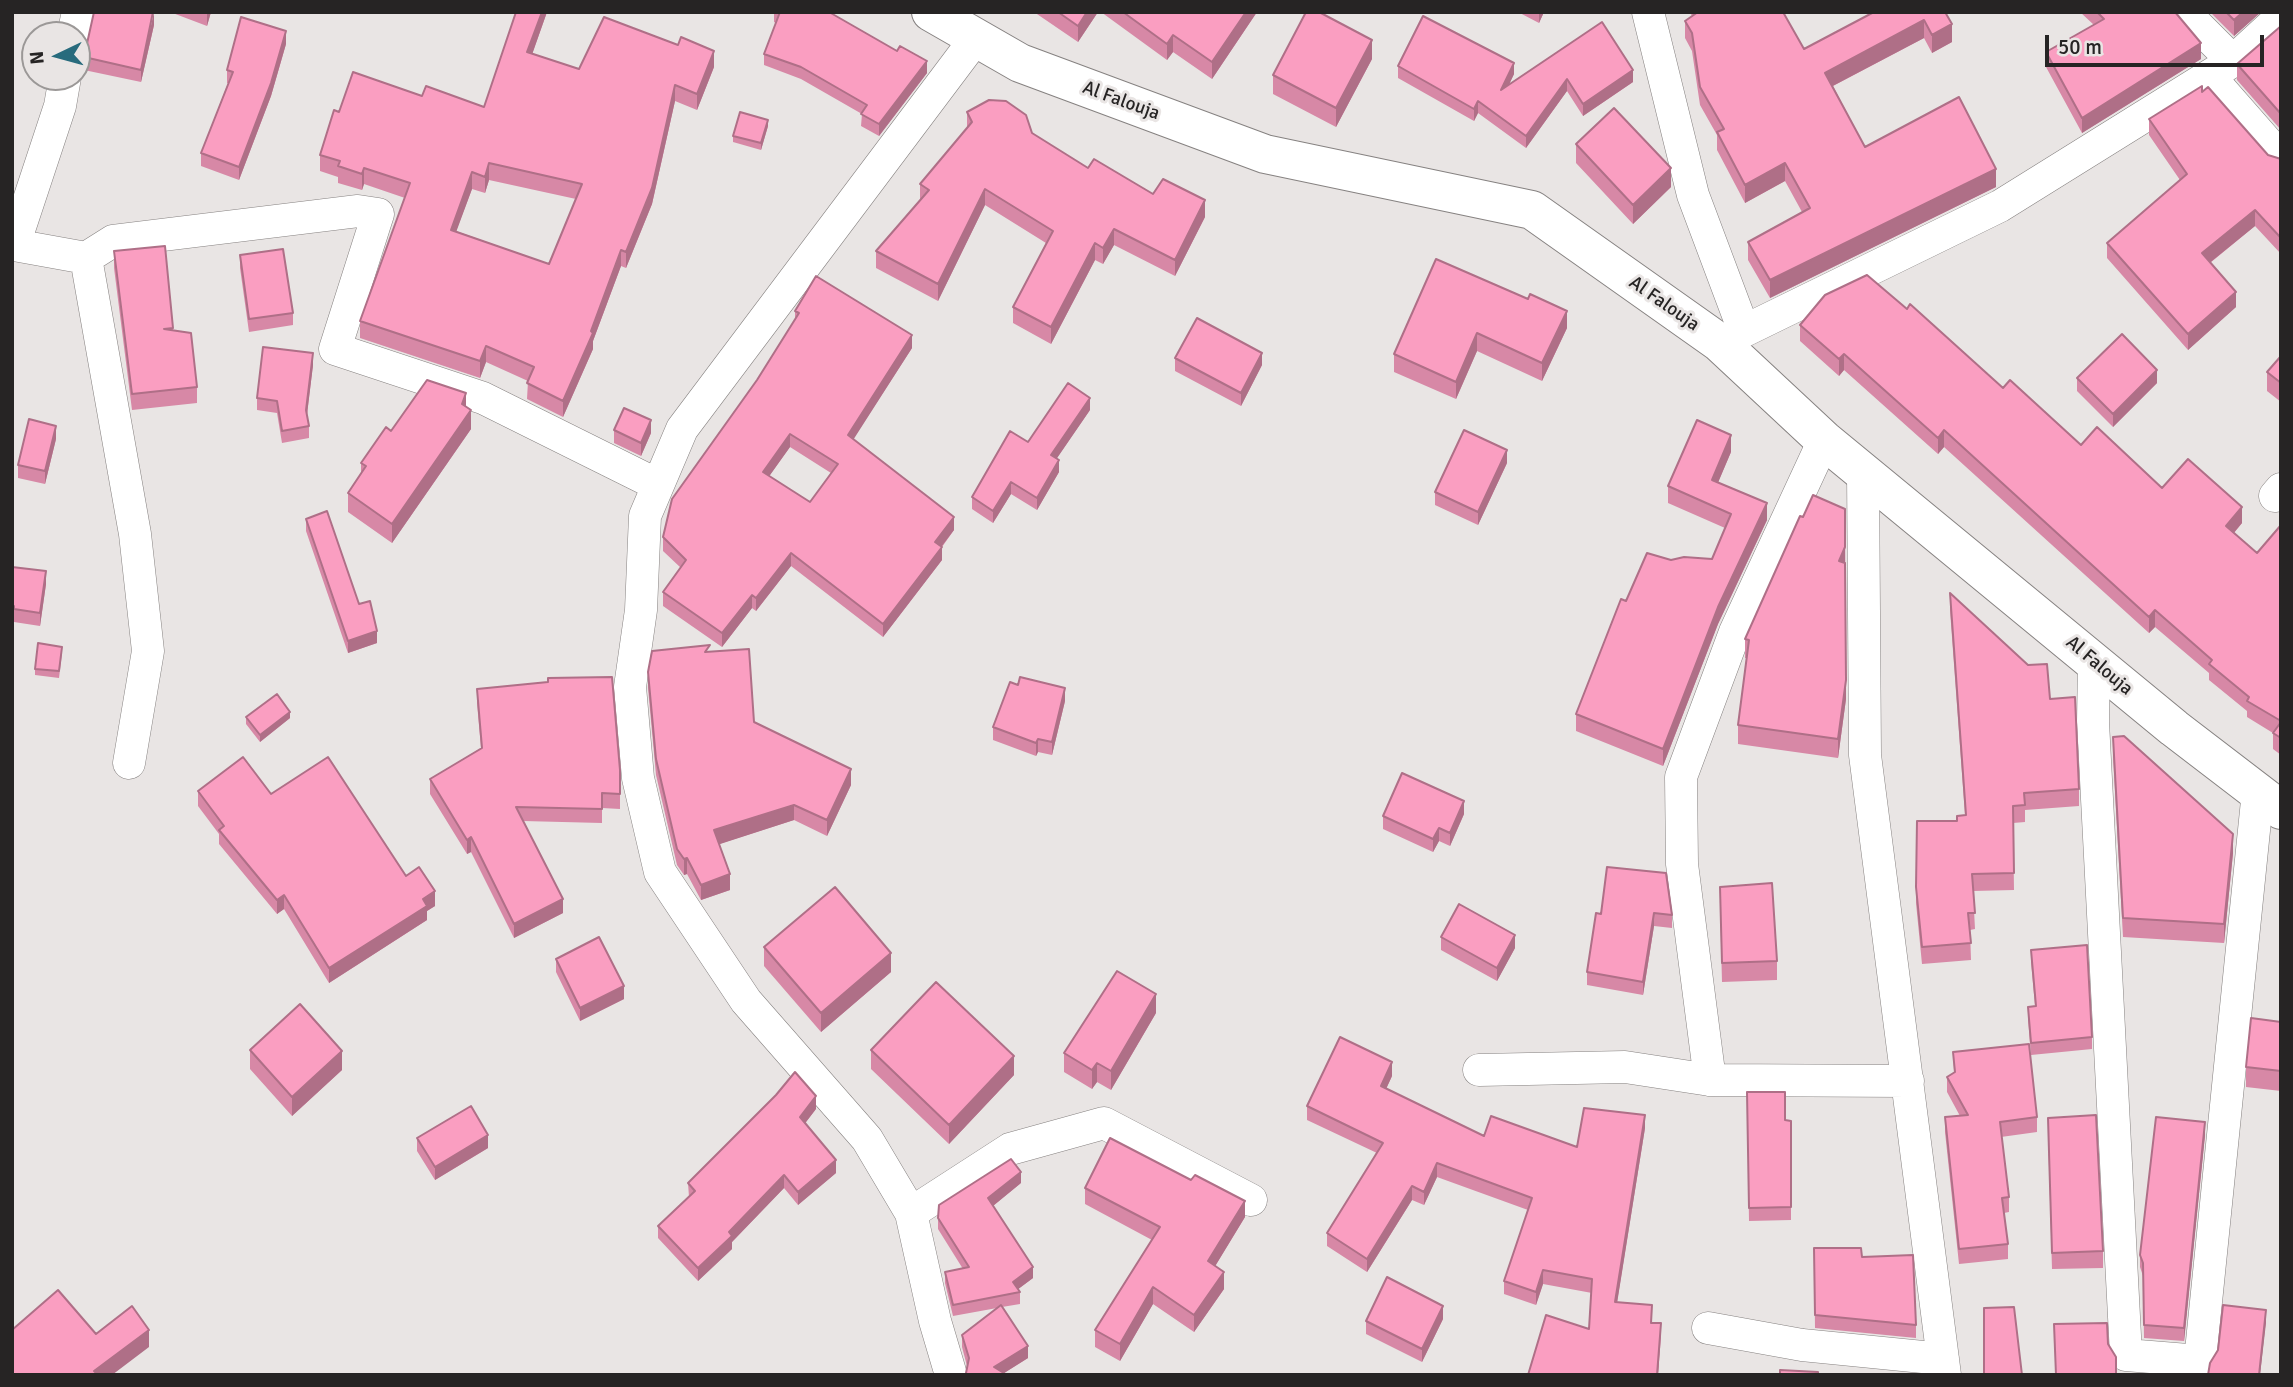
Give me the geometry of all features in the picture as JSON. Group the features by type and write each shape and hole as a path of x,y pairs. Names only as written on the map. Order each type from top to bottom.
{"main road":[{"name":"Al Falouja","path":"930,12 1020,63 1265,154 1532,209 1732,337 1824,440 2094,662 2269,800"}],"street":[{"path":"2184,12 2281,158"},
{"path":"1656,18 1693,195 1732,337 2000,206 2222,69 2281,17"},
{"path":"951,1375 935,1321 911,1213 867,1139 746,1002 660,872 638,778 630,687 641,610 645,516 682,429 976,38"},
{"path":"63,91 14,245 86,258 113,241 358,211 378,214 335,349 482,398 658,485"},
{"path":"86,258 135,534 148,651 129,763"},
{"path":"1710,1080 1682,864 1681,777 1735,632 1824,440"},
{"path":"1707,1328 1945,1367 1865,755 1863,471"},
{"path":"2094,662 2093,722 2126,1355 2200,1362 2269,800"},
{"path":"1479,1070 1625,1067 1710,1080 1908,1081"},
{"path":"911,1213 1010,1149 1104,1123 1251,1200"}],"building":[{"path":"94,12 153,12 141,70 91,59 91,26"},
{"path":"516,12 542,12 527,52 579,69 604,17 678,45 681,37 714,51 697,94 675,85 652,188 626,252 621,250 591,331 593,333 563,401 527,383 534,367 486,346 480,361 360,321 410,183 364,168 362,174 338,166 340,161 320,155 334,110 339,112 353,72 422,96 426,86 484,107","holes":["489,163 582,184 549,264 451,230 472,172 485,177"]},
{"path":"780,12 829,12 897,51 900,46 927,61 879,124 861,114 867,105 801,67 764,54"},
{"path":"1058,12 1087,12 1078,26"},
{"path":"1123,12 1246,12 1212,62 1173,35 1167,44"},
{"path":"1306,12 1319,12 1372,40 1336,108 1273,75"},
{"path":"1698,12 1783,12 1804,49 1874,12 1945,12 1952,24 1932,35 1924,20 1825,73 1865,147 1959,97 1996,169 1770,280 1748,242 1810,208 1785,163 1745,185 1717,132 1724,129 1700,87 1692,33 1685,21"},
{"path":"2097,12 2175,12 2201,43 2082,118 2046,52 2104,19"},
{"path":"2226,12 2243,12 2234,20"},
{"path":"1423,16 1514,63 1501,90 1602,22 1633,70 1583,104 1567,79 1526,136 1478,101 1474,109 1398,66"},
{"path":"241,17 286,31 271,83 239,167 201,153 233,72 227,70"},
{"path":"2281,26 2281,114 2237,64"},
{"path":"2202,86 2202,92 2208,87 2268,155 2281,159 2281,238 2255,210 2202,253 2236,292 2188,334 2107,243 2187,174 2149,119"},
{"path":"989,100 1006,101 1026,115 1032,133 1088,168 1094,159 1153,194 1163,179 1205,200 1175,260 1114,229 1103,248 1095,243 1051,327 1013,307 1053,231 985,189 938,284 876,251 929,190 920,184 972,122 967,112"},
{"path":"1614,108 1671,168 1633,205 1576,144"},
{"path":"740,112 768,120 761,143 733,136"},
{"path":"165,246 173,328 164,329 191,333 197,387 132,394 114,251"},
{"path":"283,249 293,313 249,319 240,255"},
{"path":"1436,259 1528,299 1530,294 1567,311 1542,363 1477,333 1456,382 1394,354"},
{"path":"1867,275 1907,309 1910,304 2003,388 2010,380 2081,445 2097,427 2162,488 2188,459 2242,507 2226,526 2257,553 2281,525 2281,721 2247,701 2249,697 2209,664 2212,660 2155,610 2149,617 1944,430 1938,438 1844,354 1839,359 1800,325 1825,295"},
{"path":"816,276 912,335 848,435 954,517 935,542 942,547 883,624 791,553 756,598 752,595 722,633 663,592 686,560 663,537 672,499 757,380 799,313 795,311","holes":["790,434 838,464 810,502 763,472"]},
{"path":"1197,318 1262,353 1241,393 1175,358"},
{"path":"2122,334 2157,370 2113,414 2077,378"},
{"path":"263,347 313,353 306,410 309,426 282,431 277,401 257,398"},
{"path":"2281,356 2281,383 2267,372"},
{"path":"427,380 466,393 462,404 471,410 392,524 348,493 366,466 361,463 386,427 391,431"},
{"path":"1068,383 1090,398 1051,455 1059,460 1037,498 1011,482 993,511 972,497 1010,431 1028,442"},
{"path":"624,408 651,420 641,443 614,430"},
{"path":"29,419 56,426 45,471 18,465"},
{"path":"1697,420 1731,435 1712,480 1767,503 1718,607 1663,749 1576,714 1621,599 1626,601 1647,553 1671,560 1684,557 1712,559 1731,514 1668,486"},
{"path":"1464,430 1507,450 1478,512 1435,492"},
{"path":"1813,495 1845,509 1845,547 1839,561 1845,563 1846,680 1838,739 1738,725 1749,640 1745,639 1800,516 1803,517"},
{"path":"327,511 359,604 370,601 377,631 348,641 306,519"},
{"path":"12,567 46,571 40,613 14,609 12,606"},
{"path":"1950,593 2028,665 2047,664 2050,699 2075,697 2079,789 2024,793 2025,805 2013,806 2014,873 1972,874 1975,913 1968,913 1971,943 1922,947 1916,887 1917,821 1957,821 1957,816 1966,815"},
{"path":"38,643 62,647 59,671 35,669"},
{"path":"710,645 705,652 749,649 754,722 851,769 827,820 794,805 714,830 730,874 701,885 687,858 684,859 677,849 656,759 648,672 652,651"},
{"path":"612,677 620,794 602,793 602,809 516,807 563,899 514,924 471,837 467,840 430,779 482,748 477,689 548,682 548,678"},
{"path":"1020,677 1065,688 1052,742 1038,739 1036,743 993,727 1010,682 1018,685"},
{"path":"277,694 290,712 260,735 246,717"},
{"path":"2281,722 2281,738 2273,733"},
{"path":"2124,736 2233,834 2224,924 2123,918 2113,737"},
{"path":"243,757 271,794 328,757 406,876 419,867 435,891 423,899 427,906 329,968 284,895 277,900 219,830 224,826 198,791"},
{"path":"1402,773 1464,801 1450,833 1439,828 1433,839 1383,816"},
{"path":"1607,867 1666,873 1672,915 1654,913 1643,982 1587,972 1596,913 1601,914"},
{"path":"1772,883 1777,961 1722,963 1720,887"},
{"path":"835,887 891,953 821,1013 764,947"},
{"path":"1459,904 1515,935 1497,968 1441,937"},
{"path":"599,937 624,986 580,1008 556,959"},
{"path":"2087,945 2092,1037 2031,1043 2028,1007 2036,1006 2031,950"},
{"path":"1117,971 1156,994 1111,1071 1097,1063 1092,1070 1064,1053"},
{"path":"936,982 1014,1056 949,1125 871,1050"},
{"path":"300,1004 342,1051 292,1097 250,1050"},
{"path":"2251,1018 2281,1022 2281,1071 2246,1067"},
{"path":"1340,1037 1392,1062 1381,1086 1484,1136 1491,1116 1577,1147 1584,1108 1645,1115 1615,1302 1652,1305 1651,1323 1661,1323 1657,1375 1528,1375 1546,1315 1589,1329 1592,1279 1543,1270 1536,1292 1504,1281 1532,1198 1437,1163 1424,1192 1412,1186 1367,1259 1327,1233 1383,1143 1307,1106"},
{"path":"2029,1044 2037,1117 2000,1122 2009,1197 2002,1198 2008,1244 1959,1249 1945,1117 1968,1115 1947,1077 1955,1072 1953,1052"},
{"path":"795,1072 816,1096 800,1117 836,1160 798,1192 784,1175 729,1232 732,1236 698,1268 658,1226 695,1191 688,1183 776,1095"},
{"path":"1747,1092 1785,1092 1785,1120 1791,1121 1791,1207 1749,1208"},
{"path":"471,1106 488,1135 435,1167 417,1138"},
{"path":"2096,1115 2103,1251 2052,1253 2048,1118"},
{"path":"2156,1117 2205,1122 2184,1328 2144,1325 2143,1263 2140,1255"},
{"path":"1110,1138 1191,1180 1195,1175 1245,1201 1208,1261 1224,1272 1194,1315 1153,1287 1120,1344 1095,1330 1160,1227 1085,1188"},
{"path":"1011,1159 1021,1172 988,1198 1033,1267 1013,1282 1020,1292 953,1305 945,1272 969,1267 938,1218 939,1205"},
{"path":"1814,1248 1861,1248 1862,1257 1913,1255 1916,1325 1815,1315"},
{"path":"1387,1277 1443,1306 1422,1349 1366,1321"},
{"path":"58,1290 96,1334 132,1306 149,1330 94,1371 98,1375 12,1375 12,1330"},
{"path":"1001,1305 1028,1346 994,1367 1007,1375 967,1375 969,1358 962,1335"},
{"path":"2223,1305 2266,1310 2259,1375 2208,1375 2210,1363 2218,1350"},
{"path":"2014,1307 2022,1375 1984,1375 1984,1308"},
{"path":"2107,1323 2108,1344 2116,1357 2116,1375 2056,1375 2054,1324"},
{"path":"1780,1370 1818,1372 1818,1375 1780,1375"}]}
